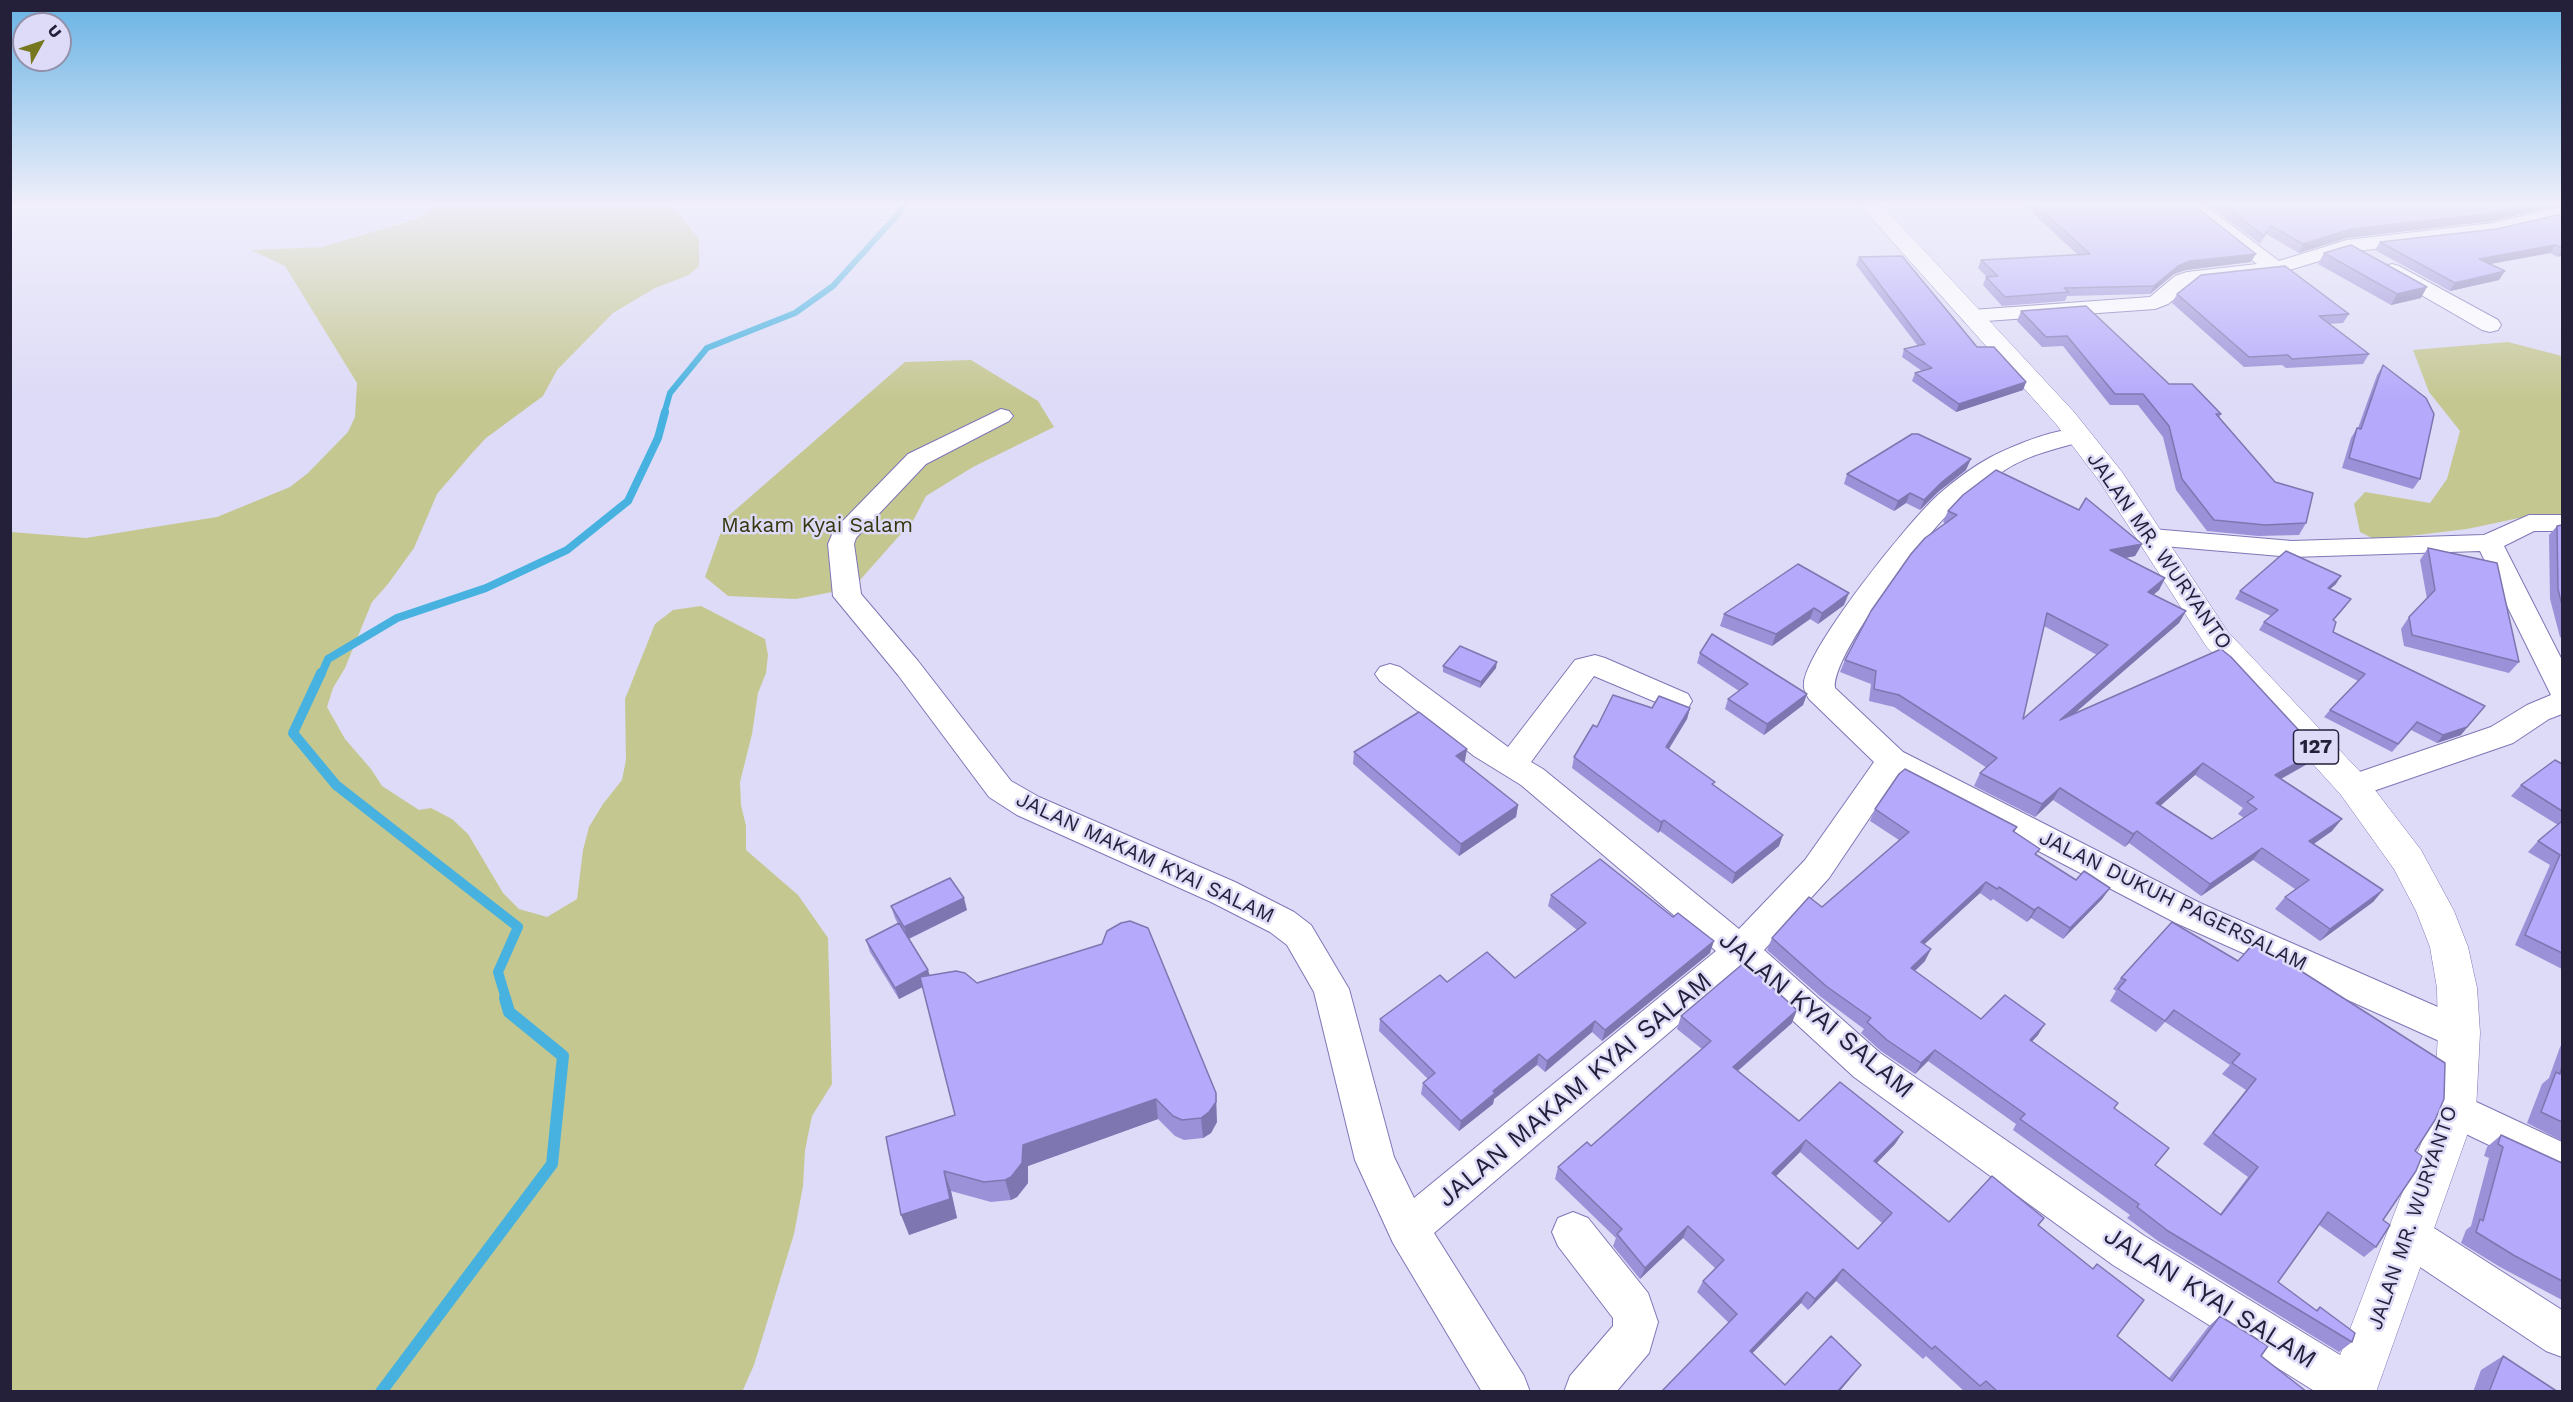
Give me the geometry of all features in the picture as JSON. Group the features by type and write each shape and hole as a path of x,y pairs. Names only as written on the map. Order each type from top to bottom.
{"main road":[{"name":"JALAN MR. WURYANTO","path":"1928,268 2078,435 2112,478 2217,639 2353,786 2408,860 2435,911 2449,946 2455,978 2459,1033 2455,1110 2352,1390"}],"street":[{"path":"1972,316 2155,303 2165,298 2183,279 2272,268"},
{"path":"2388,268 2490,325"},
{"name":"JALAN MAKAM KYAI SALAM","path":"1001,416 917,459 843,536 841,544 846,596 908,668 1000,789 1028,806 1223,892 1282,922 1299,935 1331,989 1375,1160 1408,1229 1508,1392"},
{"name":"JALAN DUKUH PAGERSALAM","path":"2078,435 2038,446 1999,463 1949,500 1884,574 1833,648 1819,682 1820,692 1893,760 2188,913 2459,1033"},
{"path":"2152,537 2292,549 2489,543 2529,523 2562,523"},
{"path":"2489,543 2562,688"},
{"path":"1512,765 1585,667 1595,665 1677,701"},
{"name":"JALAN KYAI SALAM","path":"1390,674 1485,748 1532,777 1741,951 1868,1065 2128,1250 2352,1390"},
{"path":"2353,786 2502,735 2538,712 2562,702"},
{"path":"1741,951 1817,869 1893,760"},
{"name":"JALAN MAKAM KYAI SALAM","path":"1408,1229 1741,951"},
{"path":"2455,1110 2562,1162"},
{"path":"1573,1232 1628,1300 1633,1308 1635,1322 1633,1337 1586,1392"},
{"path":"2408,1235 2562,1335"}],"green space":[{"path":"286,268 696,268 689,275 655,288 613,313 557,370 543,396 486,438 437,494 414,548 372,602 345,668 333,688 327,707 345,739 371,769 382,786 419,810 431,808 452,819 468,834 503,893 519,909 547,917 577,899 583,850 589,827 622,780 626,760 625,699 655,624 673,610 701,606 765,639 768,655 766,673 758,693 752,734 740,782 741,805 746,826 746,850 798,895 828,938 832,1084 812,1116 794,1234 754,1365 742,1392 11,1391 11,532 86,538 217,517 290,487 308,473 348,432 355,417 357,383"},
{"path":"2508,342 2562,356 2562,517 2519,518 2467,529 2376,540 2360,532 2354,504 2365,492 2430,503 2447,479 2460,431 2429,392 2413,350"},
{"name":"Makam Kyai Salam","path":"971,360 1038,401 1054,427 973,467 926,496 914,519 853,588 796,599 728,596 705,577 726,518 905,362"}],"building":[{"path":"1868,268 1912,268 1977,347 1994,347 2026,382 1959,404 1915,373 1932,368 1904,349 1925,344"},
{"path":"1990,268 2175,268 2154,286 2064,288 2069,292 2005,297 1986,277 1998,276"},
{"path":"2262,268 2288,268 2349,314 2319,316 2369,354 2292,359 2288,355 2249,357 2177,294 2201,275"},
{"path":"2351,268 2393,268 2427,287 2397,294"},
{"path":"2428,268 2499,268 2505,271 2455,283"},
{"path":"2086,306 2169,384 2192,384 2221,414 2216,414 2275,482 2313,493 2306,523 2265,525 2214,520 2182,479 2169,426 2143,394 2115,394 2067,336 2046,337 2021,311"},
{"path":"2383,365 2426,398 2434,414 2420,479 2349,458 2357,428 2361,429"},
{"path":"1912,434 1918,434 1971,459 1924,500 1910,493 1898,501 1847,474"},
{"path":"1996,470 2079,510 2086,498 2142,544 2110,550 2165,578 2148,592 2186,611 2060,720 2221,649 2318,751 2275,775 2342,819 2309,841 2383,890 2330,929 2285,897 2309,880 2262,848 2210,884 2137,831 2133,834 2060,788 2042,804 1980,773 1997,758 1899,695 1874,689 1876,671 1845,660 1871,611 1911,554 1925,538 1957,515 1948,511 1963,495","holes":["2047,613 2108,645 2023,719","2203,763 2254,797 2247,802 2257,809 2212,839 2156,803"]},
{"path":"2562,525 2562,605 2558,589 2557,526"},
{"path":"2428,548 2497,563 2519,662 2412,635 2409,617 2435,590"},
{"path":"2286,551 2341,576 2328,588 2351,599 2333,620 2336,622 2333,632 2485,706 2467,727 2443,735 2417,722 2398,744 2330,710 2365,674 2264,622 2278,610 2240,591"},
{"path":"1798,564 1849,593 1822,613 1814,608 1776,634 1724,614"},
{"path":"1712,634 1807,694 1767,724 1728,699 1748,684 1700,653"},
{"path":"1460,646 1497,662 1481,682 1443,666"},
{"path":"1613,695 1652,708 1659,696 1690,708 1666,747 1715,782 1712,784 1783,835 1735,873 1664,820 1661,822 1574,757 1593,725 1597,727"},
{"path":"1419,712 1467,749 1456,756 1518,805 1461,844 1354,752"},
{"path":"2555,760 2562,764 2562,811 2521,785"},
{"path":"1905,769 2017,827 2013,831 2040,849 2035,854 2076,880 2084,871 2110,888 2070,928 2038,907 2034,910 1999,887 1997,889 1986,882 1921,942 1931,949 1911,968 1981,1019 2005,995 2045,1024 2030,1040 2118,1103 2114,1108 2169,1148 2155,1165 2221,1215 2258,1167 2213,1133 2256,1079 2232,1063 2240,1054 2174,1010 2165,1021 2118,989 2126,980 2121,978 2172,922 2238,961 2253,944 2292,962 2290,964 2445,1063 2444,1099 2435,1120 2415,1151 2422,1156 2416,1171 2383,1220 2390,1225 2376,1247 2328,1212 2278,1282 2317,1311 2320,1307 2355,1333 2352,1342 2168,1231 2137,1207 2139,1204 2020,1119 2025,1114 1935,1050 1921,1063 1887,1040 1867,1022 1871,1018 1826,986 1772,938 1809,897 1822,907 1909,832 1875,809"},
{"path":"2562,821 2562,953 2525,935 2560,855 2538,841"},
{"path":"1600,859 1673,917 1678,913 1714,941 1605,1030 1595,1021 1547,1061 1539,1054 1493,1091 1495,1093 1461,1121 1423,1083 1435,1073 1380,1019 1440,975 1447,982 1487,952 1515,978 1586,923 1551,895"},
{"path":"950,878 964,898 904,927 891,906"},
{"path":"1130,921 1148,928 1216,1093 1216,1102 1209,1112 1201,1118 1182,1120 1173,1116 1156,1099 1023,1145 1022,1163 1011,1177 1005,1180 984,1182 944,1171 950,1199 901,1215 886,1137 955,1115 920,977 956,971 965,973 977,983 1102,944 1107,931"},
{"path":"899,923 928,970 895,988 866,940"},
{"path":"1745,962 1797,1010 1733,1067 1799,1121 1840,1082 1903,1132 1874,1161 1949,1222 1992,1176 2044,1218 2038,1225 2093,1269 2097,1264 2144,1300 2117,1336 2172,1381 2220,1316 2268,1346 2261,1356 2307,1392 1998,1392 1986,1381 1980,1386 1935,1346 1932,1349 1843,1269 1815,1299 1807,1292 1750,1351 1785,1385 1831,1336 1861,1365 1837,1392 1661,1392 1737,1314 1703,1281 1724,1260 1688,1226 1645,1268 1617,1234 1622,1229 1558,1167 1587,1142 1591,1146 1711,1041 1681,1016","holes":["1806,1140 1892,1213 1858,1249 1772,1173"]},
{"path":"2562,1066 2562,1122 2541,1112 2556,1072 2560,1074"},
{"path":"2501,1135 2562,1163 2562,1281 2476,1232 2480,1219 2483,1221 2503,1147 2498,1144"},
{"path":"2503,1356 2558,1392 2489,1392"}],"waterway":[{"path":"664,414 670,393 707,348 795,313 833,286 849,268"},
{"path":"321,675 328,659 397,618 486,588 567,550 628,501 658,438 665,412"},
{"path":"321,673 293,733 336,785 518,927 498,972 506,999"},
{"path":"381,1392 552,1164 563,1056 509,1012 505,998"}]}
